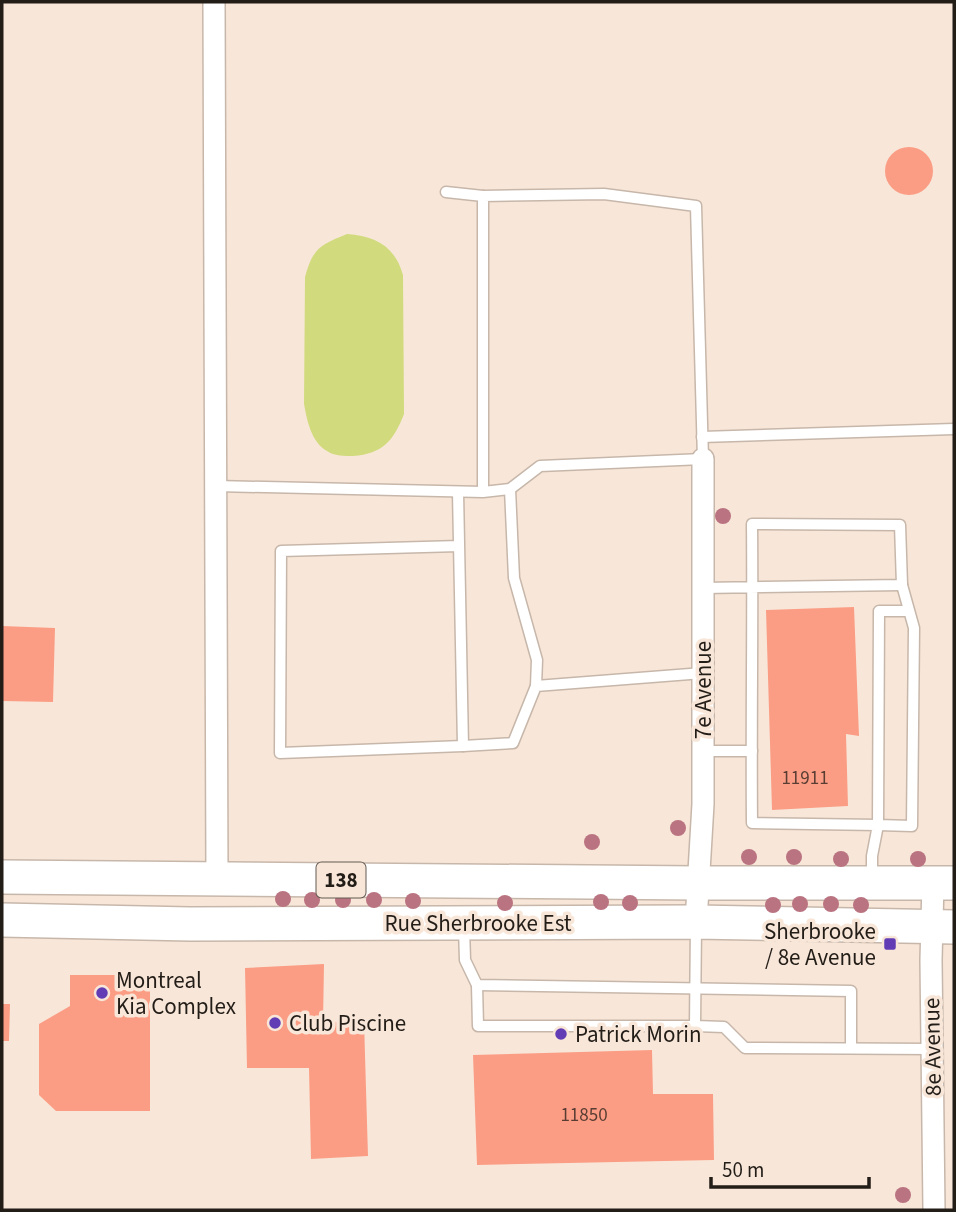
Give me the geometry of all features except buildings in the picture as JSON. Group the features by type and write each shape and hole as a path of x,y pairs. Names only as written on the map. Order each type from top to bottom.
{"main road":[{"name":"Rue Sherbrooke Est","path":"2,877 944,883"},
{"path":"217,879 218,924"},
{"path":"464,923 465,881"},
{"path":"561,881 566,922"},
{"name":"Rue Sherbrooke Est","path":"2,920 218,924 696,922 943,927"}],"street":[{"path":"214,2 217,879"},
{"name":"7e Avenue","path":"696,922 703,804 704,459"},
{"name":"8e Avenue","path":"934,1210 932,1049 943,927 944,883"}],"lane":[{"path":"216,486 483,492 510,489 540,466 704,459 696,206 604,194 482,196 446,192"},
{"path":"482,196 483,492"},
{"path":"702,437 954,429"},
{"path":"459,546 281,551 280,753 513,743 536,686 537,660 514,578 510,489"},
{"path":"458,492 463,746"},
{"path":"752,524 900,525 902,585 914,628 912,826 752,823 752,524"},
{"path":"704,588 902,585"},
{"path":"873,883 872,856 878,825 879,611 909,611"},
{"path":"536,686 703,673"},
{"path":"703,751 752,751"},
{"path":"695,1026 696,922"},
{"path":"464,923 465,960 477,985 478,1026 724,1027 745,1048 932,1049"},
{"path":"477,985 851,991 851,1048"}],"shaded area":[{"path":"347,234 366,237 382,244 395,257 403,275 404,414 396,431 380,449 353,456 333,454 317,442 304,404 305,277 311,260 319,249"}],"place":[{"name":"Sherbrooke / 8e Avenue","path":"890,944"},
{"name":"Montreal Kia Complex","path":"102,993"},
{"name":"Club Piscine","path":"275,1023"},
{"name":"Patrick Morin","path":"561,1034"}]}
